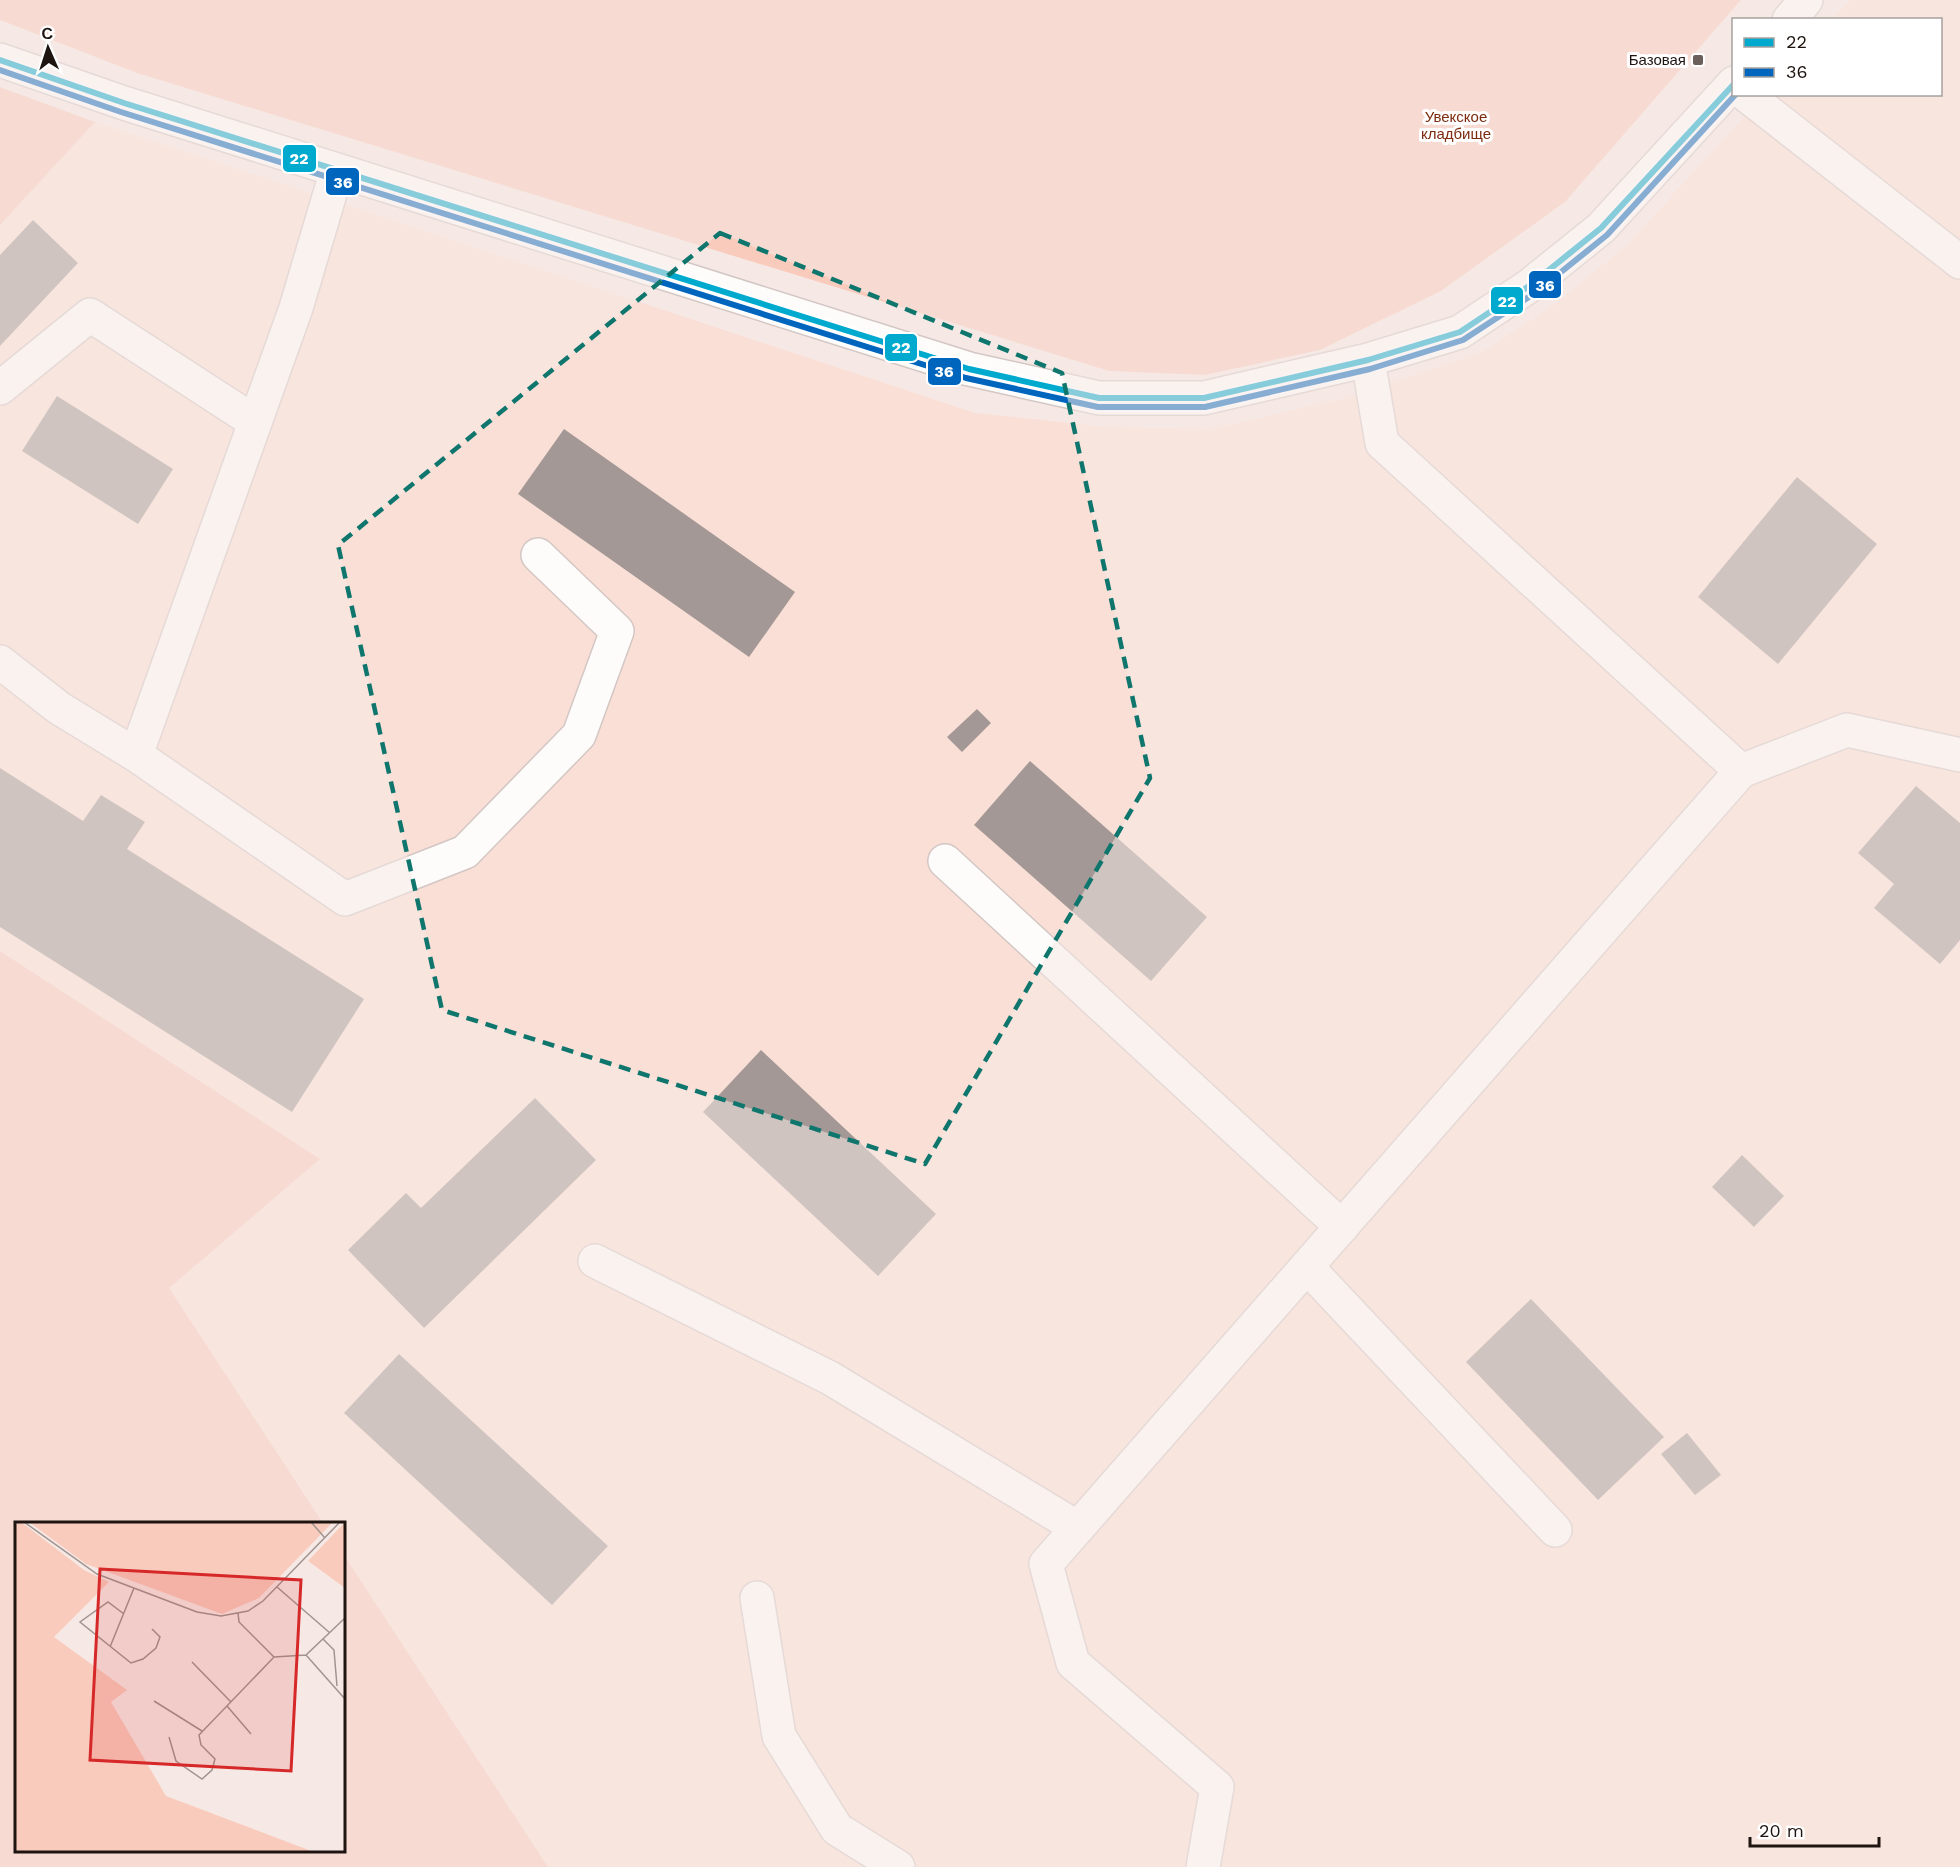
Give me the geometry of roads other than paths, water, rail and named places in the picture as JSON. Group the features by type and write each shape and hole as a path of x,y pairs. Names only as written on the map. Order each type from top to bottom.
{"street":[{"path":"1791,18 1806,0"},
{"path":"0,60 124,103 969,369 1099,398 1204,398 1368,360 1460,332 1529,286 1601,228 1732,91"},
{"path":"1748,96 1960,262"},
{"path":"135,755 296,308 337,170"},
{"path":"0,388 90,315 255,422"},
{"path":"1368,360 1382,443 1741,771"},
{"path":"0,662 59,708 135,755 345,899 465,852 579,735 618,631 538,555"},
{"path":"1203,1867 1217,1787 1074,1663 1046,1564 1741,771 1847,730 1960,755"},
{"path":"945,861 1342,1227"},
{"path":"595,1261 830,1378 1078,1528"},
{"path":"1307,1267 1555,1530"},
{"path":"757,1598 779,1736 837,1829 898,1867"}],"place":[{"name":"Базовая","path":"1698,60"}],"park label":[{"name":"Увекское кладбище","path":"1456,126"}]}
